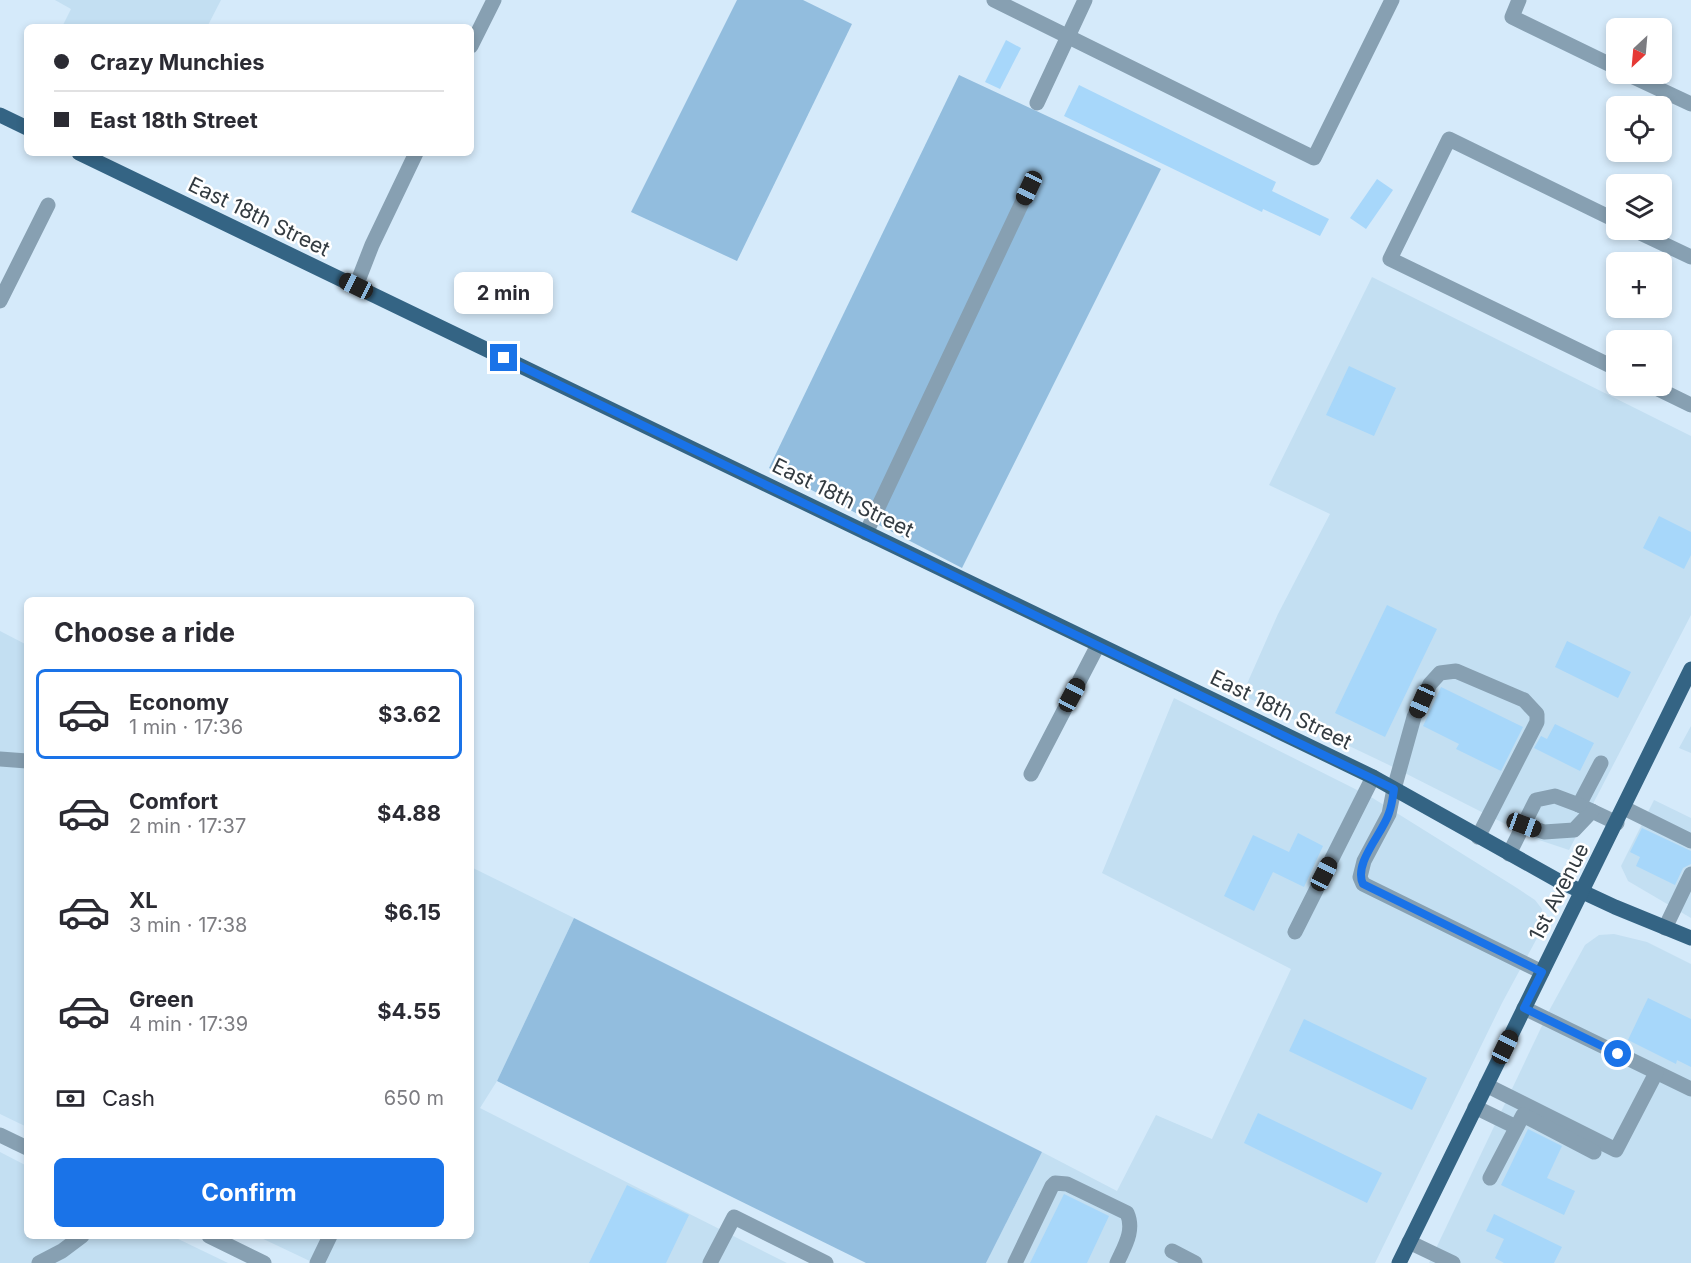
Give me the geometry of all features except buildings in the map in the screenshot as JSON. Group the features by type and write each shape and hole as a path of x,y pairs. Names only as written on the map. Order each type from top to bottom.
{"main road":[{"path":"0,115 24,127"},
{"name":"East 18th Street","path":"85,156 1373,777 1478,837 1582,892 1691,938"},
{"name":"1st Avenue","path":"1399,1263 1691,669"}],"street":[{"path":"474,40 494,0"},
{"path":"994,0 1314,158 1392,0"},
{"path":"1037,103 1085,0"},
{"path":"1519,0 1512,17 1606,63"},
{"path":"1649,84 1691,104"},
{"path":"1606,216 1449,139 1390,259 1606,364"},
{"path":"356,286 372,245 415,156"},
{"path":"866,533 1029,188"},
{"path":"0,301 48,205"},
{"path":"1655,240 1691,257"},
{"path":"1672,396 1691,405"},
{"path":"1031,774 1098,645"},
{"path":"1478,837 1537,722 1537,714 1524,700 1456,671 1440,673 1430,684 1414,717 1389,814 1364,861 1359,877 1363,884 1542,972"},
{"path":"0,759 24,761"},
{"path":"1524,825 1544,832 1574,830 1586,808 1601,763"},
{"path":"1295,932 1373,777"},
{"path":"1509,854 1536,800 1555,796 1617,823"},
{"path":"1624,808 1691,841"},
{"path":"1665,928 1691,874"},
{"path":"1524,1008 1691,1089"},
{"path":"1486,1085 1616,1150 1656,1073"},
{"path":"1475,1107 1516,1127"},
{"path":"1490,1178 1523,1115 1594,1152"},
{"path":"0,1135 24,1147"},
{"path":"1015,1263 1052,1186 1059,1182 1127,1213 1130,1220 1128,1240 1117,1263"},
{"path":"710,1263 734,1217 826,1263"},
{"path":"39,1263 62,1251 78,1239"},
{"path":"215,1239 264,1263"},
{"path":"317,1263 329,1239"},
{"path":"1409,1242 1453,1263"},
{"path":"1172,1251 1195,1263"}],"shaded area":[{"path":"55,0 221,0 209,24 64,24 71,9"},
{"path":"737,0 803,0 852,24 737,261 631,212"},
{"path":"959,75 1161,169 962,568 769,468"},
{"path":"1372,277 1606,394 1606,396 1611,396 1691,436 1691,615 1569,850 1533,838 1389,765 1242,695 1278,614 1330,514 1269,485"},
{"path":"0,631 24,643 24,1126 0,1114"},
{"path":"1174,698 1371,797 1517,888 1535,900 1542,909 1543,927 1502,1003 1375,1263 986,1263 1042,1152 1117,1191 1156,1115 1212,1139 1291,969 1102,873"},
{"path":"1691,726 1691,753 1679,748"},
{"path":"1654,800 1691,818 1691,918 1628,881 1621,866"},
{"path":"474,868 574,918 497,1081 480,1108 787,1263 314,1263 263,1239 474,1239"},
{"path":"574,918 1042,1152 986,1263 866,1263 497,1081"},
{"path":"1614,934 1647,942 1691,964 1691,1263 1429,1263 1550,1009 1585,945 1599,935"},
{"path":"0,1152 24,1164 24,1239 178,1239 228,1263 0,1263"}],"route":[{"path":"504,358 1394,789 1389,814 1364,861 1359,877 1363,884 1542,972 1524,1008 1618,1054"}]}
